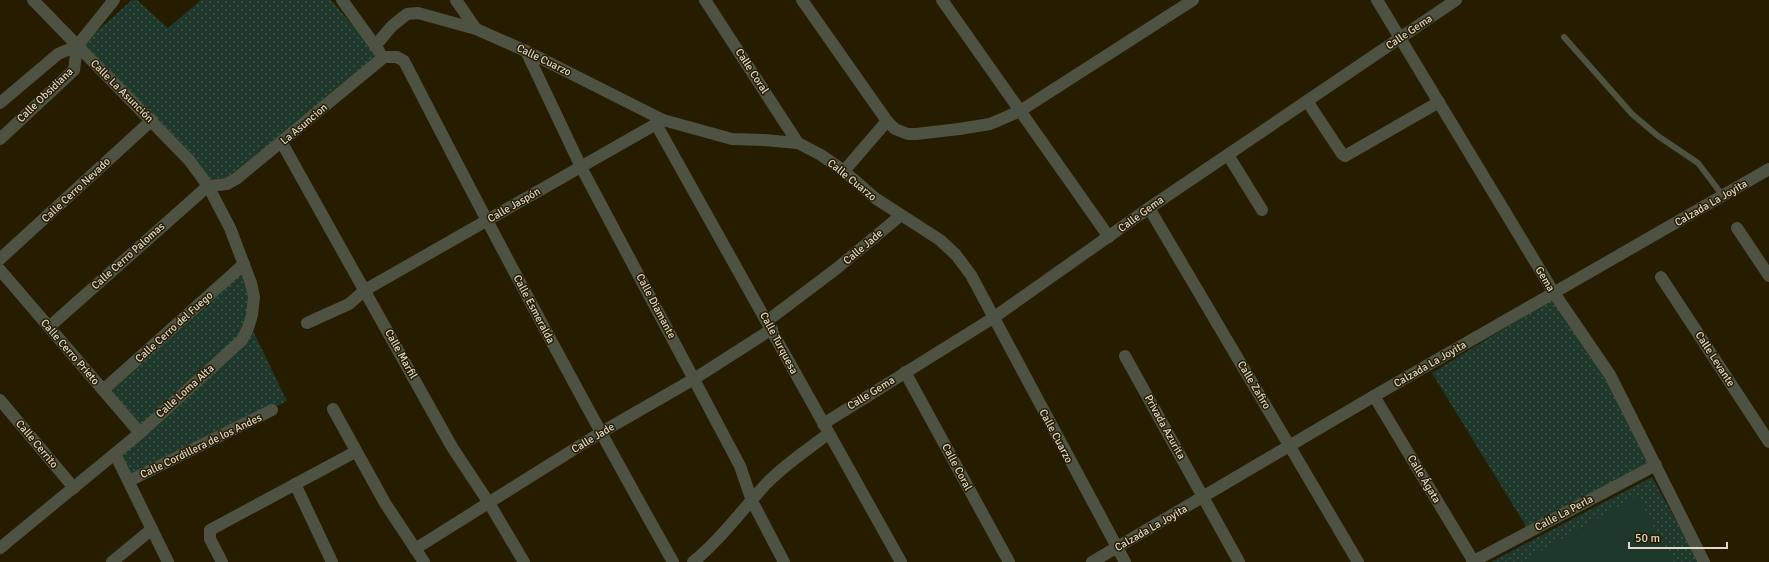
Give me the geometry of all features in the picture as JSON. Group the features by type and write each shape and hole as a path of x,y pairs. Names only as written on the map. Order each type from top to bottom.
{"street":[{"name":"Calle La Asunción","path":"33,0 152,120 189,160 208,186"},
{"name":"Calle Obsidiana","path":"0,103 58,54 77,46 114,0"},
{"path":"342,0 384,57"},
{"path":"456,0 476,29"},
{"name":"Calle Coral","path":"705,0 798,143"},
{"path":"802,0 887,121 895,129 908,134 959,129 990,124 1020,111 1193,0"},
{"path":"942,0 1109,237"},
{"name":"Gema","path":"1377,0 1554,292 1610,375 1704,562"},
{"name":"Calle Gema","path":"693,562 752,501 766,484 825,429 906,372 993,318 1149,208 1456,0"},
{"name":"Calle Cuarzo","path":"375,46 392,26 408,14 418,13 476,29 526,50 659,122 732,139 798,143 821,155 844,171 874,198 900,216 920,225 940,240 956,255 971,275 1125,562"},
{"name":"Calle Obsidiana","path":"0,139 74,70 77,46"},
{"name":"Calle Diamante","path":"526,50 581,167 740,466 752,501 784,562"},
{"name":"Calle Esmeralda","path":"384,57 397,56 404,61 486,221 600,433 673,562"},
{"name":"La Asuncion","path":"208,186 227,184 236,179 282,143 384,57"},
{"path":"1307,101 1342,154 1345,156 1439,102"},
{"name":"Calle Cerro Nevado","path":"0,259 152,120"},
{"path":"844,171 887,121"},
{"name":"Calle Jaspón","path":"307,323 349,304 365,290 659,122"},
{"name":"Calle Turquesa","path":"659,122 825,429 901,562"},
{"name":"Calle Marfil","path":"282,143 452,447 489,503 524,562"},
{"path":"1228,154 1262,210"},
{"name":"Calzada La Joyita","path":"1092,562 1204,498 1374,396 1769,169"},
{"name":"Calle Loma Alta","path":"2,542 74,488 115,454 242,340 252,315 254,297 251,283 230,228 208,186"},
{"name":"Calle Cerro Palomas","path":"49,327 208,186"},
{"name":"Calle Zafiro","path":"1149,208 1358,562"},
{"name":"Calle Jade","path":"416,549 600,433 694,379 770,325 900,216"},
{"path":"1737,228 1769,276"},
{"name":"Calle Cerro del Fuego","path":"103,390 244,264"},
{"name":"Calle Cerro Prieto","path":"0,270 140,432"},
{"name":"Calle Levante","path":"1661,277 1769,442"},
{"name":"Privada Azurita","path":"1126,356 1239,562"},
{"name":"Calle Coral","path":"906,372 1009,562"},
{"name":"Calle Ágata","path":"1374,396 1473,562"},
{"name":"Calle Cerrito","path":"0,400 74,488"},
{"name":"Calle Cordillera de los Andes","path":"129,481 272,410"},
{"path":"333,410 355,452 385,503 424,562"},
{"path":"222,562 209,534 210,530 355,452"},
{"path":"115,454 168,562"},
{"name":"Calle La Perla","path":"1473,562 1656,465"},
{"path":"295,484 332,562"},
{"path":"112,562 152,529"}],"lane":[{"path":"1564,37 1632,114 1658,136 1698,162 1723,196"}],"green space":[{"path":"132,0 137,0 168,28 201,0 331,0 378,55 229,178 209,179 84,43"},
{"path":"242,270 248,292 248,315 239,337 140,429 109,391"},
{"path":"1552,299 1608,378 1650,463 1527,528 1432,373"},
{"path":"253,331 287,401 132,476 119,454"},
{"path":"1652,477 1699,562 1491,562"},
{"path":"1637,496 1673,562 1521,562"}]}
